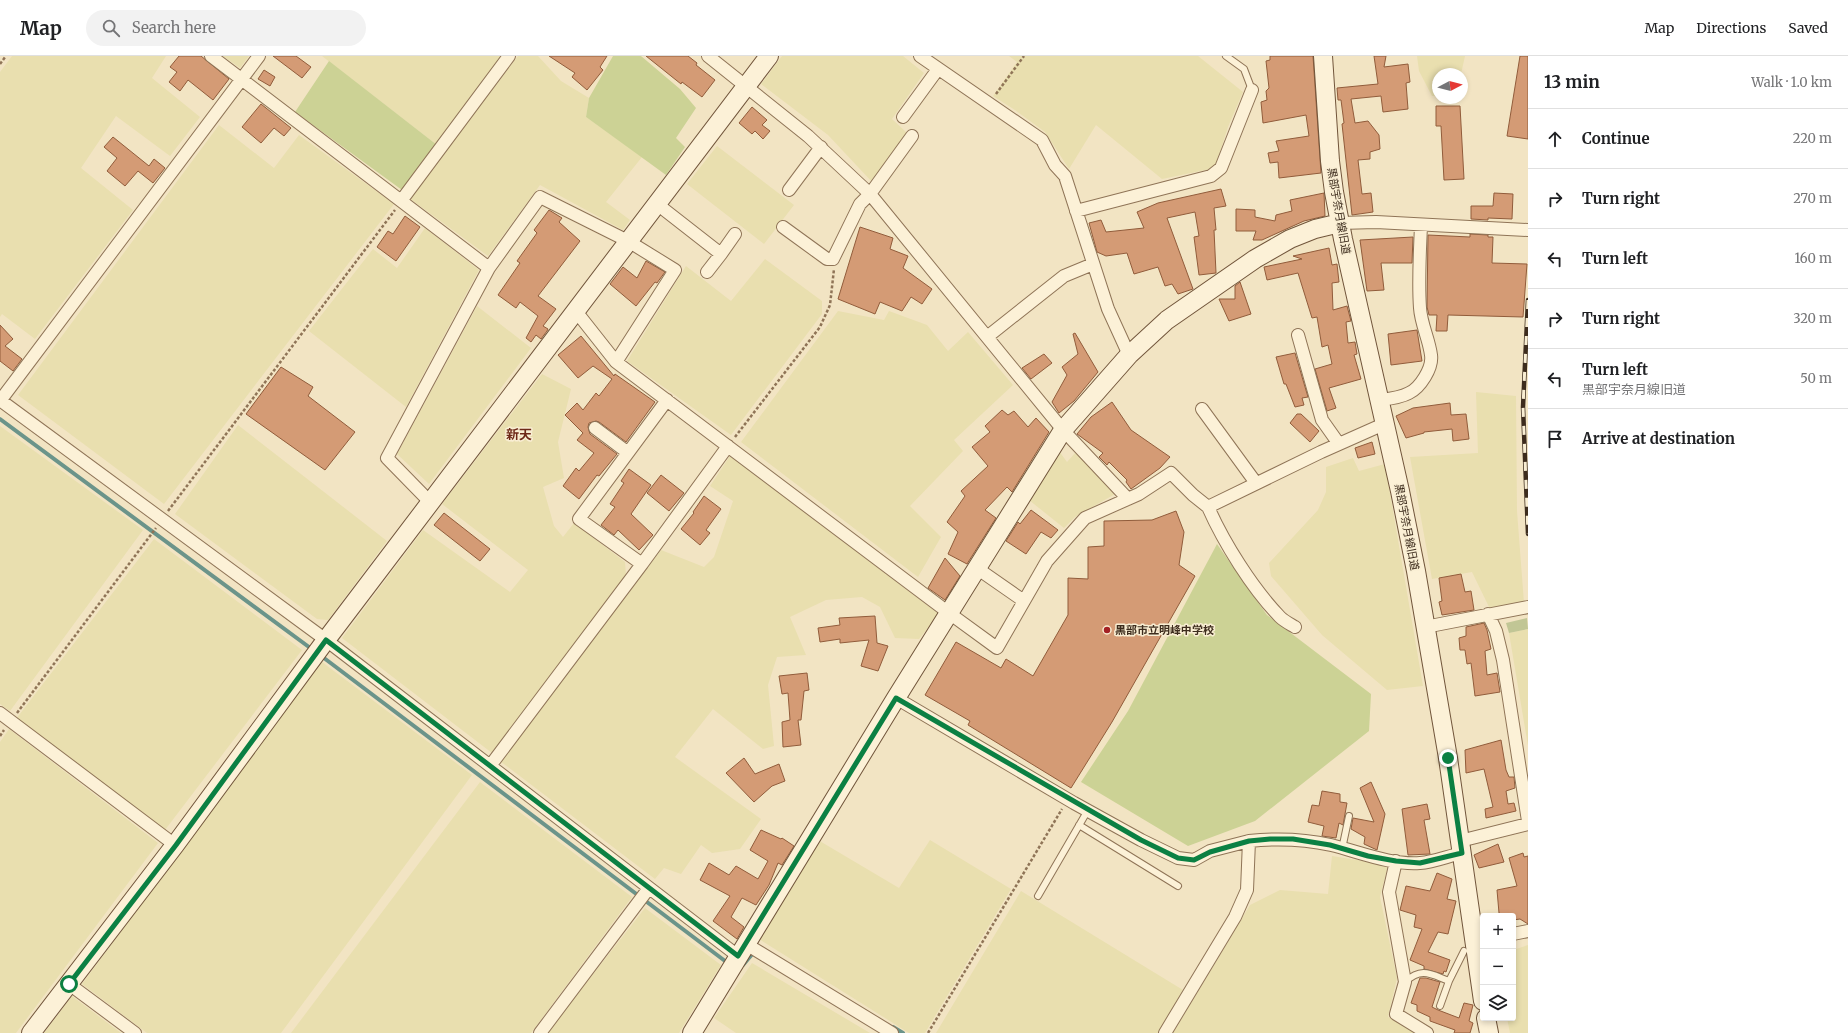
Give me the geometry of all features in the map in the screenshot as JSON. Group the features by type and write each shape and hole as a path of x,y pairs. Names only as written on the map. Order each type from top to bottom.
{"street":[{"path":"210,56 489,268"},
{"path":"259,56 0,400 160,522 326,640 649,888 742,950 892,1033"},
{"path":"401,201 509,56"},
{"path":"708,56 822,147 870,194 1063,430 1128,499"},
{"path":"31,1033 176,845 326,640 628,241 747,87 769,56"},
{"path":"920,56 1042,140 1055,165 1065,176 1108,309 1129,355"},
{"name":"黒部宇奈月線旧道","path":"1323,56 1330,161 1340,224 1401,499 1435,681 1480,985"},
{"path":"903,117 938,69"},
{"path":"1076,211 1211,176 1222,168 1252,90"},
{"path":"783,227 827,259 833,259 860,204 870,194 912,136"},
{"path":"789,190 822,147"},
{"path":"430,502 387,458 489,268 540,197 628,241 675,270 616,362"},
{"path":"657,204 721,254"},
{"path":"692,1033 896,698 978,569 1063,430 1129,355 1167,320 1255,259 1290,239 1315,229 1340,224 1376,222 1528,230"},
{"path":"1379,400 1409,393 1419,385 1428,372 1432,358 1429,341 1422,324 1420,308 1419,278 1421,225"},
{"path":"707,272 735,234"},
{"path":"987,337 1064,276 1093,264"},
{"path":"576,310 616,362 997,648 1047,561 1085,518 1140,494 1171,473 1193,495 1208,507 1217,527 1260,593 1281,618 1295,627"},
{"path":"1298,335 1322,420 1338,444"},
{"path":"642,564 579,518 667,400"},
{"path":"1202,409 1256,483"},
{"path":"1208,507 1338,444 1384,424"},
{"path":"595,428 627,452"},
{"path":"490,766 642,564 728,446"},
{"path":"978,569 1024,601"},
{"path":"1425,627 1528,607"},
{"path":"1488,614 1496,631 1503,660 1528,821"},
{"path":"896,698 1068,799 1141,840 1178,858 1194,860 1210,852 1249,841 1293,839 1368,856 1396,861 1420,863 1528,824"},
{"path":"0,713 176,845"},
{"path":"1165,1033 1235,917 1248,890 1249,841"},
{"path":"1396,861 1389,892 1405,982 1396,1014 1427,1033"},
{"path":"540,1033 649,888"},
{"path":"1516,933 1528,931"},
{"path":"69,984 135,1033"},
{"path":"1486,1021 1488,1033"}],"lane":[{"path":"1226,56 1244,69 1252,90"},
{"path":"1038,896 1088,810"},
{"path":"1342,849 1349,816"},
{"path":"1079,826 1178,886"},
{"path":"1440,1006 1449,981 1474,945"},
{"path":"1405,982 1412,975 1421,972 1449,981"}],"path":[{"path":"0,64 6,56"},
{"path":"988,104 1024,56"},
{"path":"0,736 401,201"},
{"path":"728,446 820,327 830,305 834,276 833,259"},
{"path":"928,1033 1068,799"}],"shaded area":[{"path":"12,56 166,56 152,78 200,117 170,156 116,116 81,168 133,210 35,339 2,314 0,317 0,72"},
{"path":"223,56 249,56 240,68"},
{"path":"322,56 502,56 437,145"},
{"path":"518,56 538,56 561,81 589,98 586,117 642,157 606,202 630,220 623,230 540,185 488,256 409,198"},
{"path":"782,56 903,56 924,73 892,119 907,133 873,183 828,135 761,84"},
{"path":"1009,56 1198,56 1243,92 1228,127 1215,168 1162,179 1096,125 1069,169 1045,132 993,96 1017,62"},
{"path":"1417,56 1465,56 1462,68 1432,68 1432,96 1419,71"},
{"path":"219,125 274,168 299,135 394,204 164,504 18,395"},
{"path":"717,146 794,205 764,244 687,184"},
{"path":"425,228 479,270 406,407 309,331 373,249 397,268"},
{"path":"765,259 822,301 822,314 731,435 627,361 686,266 731,301"},
{"path":"477,306 531,348 429,484 397,454"},
{"path":"838,311 884,320 889,311 927,325 948,351 968,332 1013,385 954,440 963,451 910,506 941,537 918,577 741,442"},
{"path":"542,374 571,389 558,442 564,478 543,487 554,526 563,537 574,523 625,562 626,576 492,753 342,638 423,530 510,592 528,570 442,504"},
{"path":"1476,392 1516,396 1517,511 1524,603 1490,609 1472,572 1432,579 1410,457 1478,453"},
{"path":"238,425 387,541 328,620 317,619 175,514"},
{"path":"0,426 143,530 10,711 0,704"},
{"path":"1059,451 1067,462 1076,452 1115,494 1075,517 1064,528 1029,500"},
{"path":"730,456 939,614 919,639 895,638 880,607 862,597 826,600 790,617 806,655 777,657 768,685 774,746 763,749 713,709 675,757 761,819 740,849 712,853 701,845 681,874 664,868 655,879 500,761 661,550 704,567 714,557 733,501 710,486"},
{"path":"1353,458 1359,471 1385,464 1423,686 1387,690 1322,635 1271,576 1269,563 1318,510 1326,492 1326,467"},
{"path":"154,539 302,650 165,830 16,719"},
{"path":"1528,629 1528,746 1509,633"},
{"path":"322,662 472,775 281,1033 147,1033 82,984"},
{"path":"9,729 158,843 16,1033 0,1033 0,742"},
{"path":"480,782 632,897 531,1033 291,1033"},
{"path":"818,840 899,888 930,840 1011,889 925,1033 909,1033 759,939"},
{"path":"1332,856 1388,865 1380,897 1397,978 1388,1017 1423,1033 1173,1033 1250,905 1280,890 1328,894"},
{"path":"1021,891 1183,990 1158,1033 936,1033"},
{"path":"645,908 721,965 679,1033 547,1033"},
{"path":"1528,945 1528,1033 1510,1033 1508,1021 1516,1021 1516,949"},
{"path":"752,963 870,1033 736,1033 714,1018"},
{"path":"72,996 121,1033 44,1033"}],"green space":[{"path":"613,56 641,56 680,89 696,108 676,138 685,147 666,175 586,117 589,98"},
{"path":"329,61 437,145 402,190 295,112"},
{"path":"1217,544 1267,615 1371,694 1369,731 1255,821 1188,846 1081,782 1128,711"},
{"path":"1527,618 1528,629 1509,633 1506,623"}],"building":[{"path":"179,56 201,56 229,79 213,100 188,80 180,91 169,82 177,72 170,67"},
{"path":"273,56 296,56 311,67 302,78"},
{"path":"549,56 607,56 600,67 603,70 587,90 572,77 575,73"},
{"path":"646,56 688,56 697,63 696,65 715,80 702,97 682,82 681,84"},
{"path":"1270,56 1313,56 1321,173 1279,178 1278,162 1270,163 1268,153 1279,151 1276,141 1309,136 1306,115 1263,123 1261,102 1267,100 1266,91 1269,88 1266,61 1270,60"},
{"path":"1374,56 1386,56 1384,67 1408,64 1410,82 1406,83 1408,109 1383,112 1381,96 1351,99 1355,123 1368,121 1379,135 1380,149 1370,152 1370,159 1358,160 1362,194 1371,193 1373,212 1352,215 1342,124 1344,123 1341,100 1338,100 1337,88 1378,84"},
{"path":"1520,56 1528,56 1528,139 1507,136"},
{"path":"264,70 275,77 270,86 258,79"},
{"path":"261,104 291,128 284,136 274,128 261,143 242,127"},
{"path":"1436,106 1460,106 1464,179 1444,180 1441,126 1436,126"},
{"path":"752,107 767,120 762,125 770,131 763,139 755,131 752,134 739,123"},
{"path":"113,137 149,166 154,159 165,168 153,183 138,171 125,186 107,171 117,158 104,147"},
{"path":"1221,189 1226,206 1214,208 1216,230 1214,230 1216,273 1199,275 1194,237 1199,236 1195,212 1167,218 1193,289 1178,294 1172,284 1165,286 1158,267 1134,274 1127,253 1106,256 1097,252 1089,223 1101,220 1106,232 1144,228 1137,212 1158,203"},
{"path":"1324,193 1325,216 1304,221 1262,240 1253,240 1256,231 1236,231 1236,209 1255,210 1255,217 1275,221 1276,215 1292,211 1290,200"},
{"path":"1494,193 1513,194 1512,219 1471,219 1471,206 1493,206"},
{"path":"549,210 562,218 559,222 580,241 538,296 556,309 543,326 548,329 541,339 536,335 531,342 526,338 538,316 520,302 516,308 498,295 520,263 517,261 537,233 534,230"},
{"path":"405,216 420,227 396,261 377,247 388,231 393,234"},
{"path":"860,227 893,238 890,249 908,256 903,268 932,289 922,304 911,297 902,311 880,302 875,314 838,299"},
{"path":"1470,234 1488,235 1488,237 1493,237 1492,263 1527,264 1523,317 1448,315 1447,331 1436,331 1437,315 1429,315 1427,307 1428,235 1470,237"},
{"path":"1413,237 1412,263 1381,263 1384,290 1367,291 1360,240"},
{"path":"1329,248 1332,265 1337,264 1339,282 1332,283 1333,310 1347,306 1351,321 1346,322 1348,343 1355,342 1357,354 1354,355 1361,379 1329,388 1336,408 1327,411 1315,369 1332,364 1328,345 1322,347 1317,317 1312,318 1298,273 1267,280 1264,267 1302,259 1293,256"},
{"path":"646,261 665,272 636,306 610,284 623,267 637,278"},
{"path":"1240,282 1251,314 1229,321 1219,299 1235,299 1235,286"},
{"path":"0,325 13,339 5,346 22,359 13,371 0,361"},
{"path":"1417,330 1422,361 1391,365 1388,334"},
{"path":"1075,333 1098,372 1074,401 1059,413 1052,402 1067,375 1062,367 1078,354 1073,334"},
{"path":"581,336 614,376 615,374 655,402 626,442 599,422 596,421 589,423 588,427 590,434 617,454 599,476 597,475 579,499 563,486 576,468 579,471 594,453 577,440 583,433 565,415 577,403 583,410 596,393 599,396 612,379 593,366 578,378 558,355"},
{"path":"1295,353 1308,397 1302,398 1304,405 1295,407 1286,384 1284,384 1276,357"},
{"path":"1044,354 1052,363 1031,379 1022,368"},
{"path":"281,367 313,387 308,396 355,432 325,470 246,414"},
{"path":"1112,402 1131,430 1170,457 1160,468 1131,489 1126,482 1127,480 1109,462 1107,465 1099,457 1103,453 1077,434 1091,417"},
{"path":"1450,403 1451,415 1466,414 1469,439 1453,441 1452,429 1424,432 1406,438 1396,416 1413,408"},
{"path":"1002,410 1008,415 1014,411 1028,427 1036,418 1049,432 1012,492 1007,487 985,510 996,518 967,564 948,554 958,532 947,522 965,496 961,491 988,466 972,447 990,432 985,426"},
{"path":"1297,414 1301,414 1319,431 1310,442 1290,423"},
{"path":"1372,442 1375,454 1358,458 1355,448"},
{"path":"629,469 651,485 631,514 653,535 639,550 618,530 614,535 601,525 615,507 610,504 624,483 621,481"},
{"path":"661,475 684,493 669,511 647,493"},
{"path":"704,496 721,509 706,530 710,533 700,545 681,529 694,513 693,512"},
{"path":"1031,510 1058,530 1051,538 1041,532 1026,554 1006,541 1018,522 1020,524"},
{"path":"1176,511 1184,532 1179,565 1195,576 1112,722 1071,788 968,725 970,721 925,695 956,642 1001,668 1006,659 1033,676 1068,615 1068,578 1088,579 1088,547 1104,546 1104,521 1152,520"},
{"path":"444,513 490,549 480,561 434,525"},
{"path":"945,558 960,576 945,600 928,588"},
{"path":"1461,574 1465,592 1471,591 1474,610 1442,615 1439,602 1442,601 1439,578"},
{"path":"875,616 877,643 888,646 878,671 861,666 869,640 840,643 840,639 820,642 818,628 840,625 839,618"},
{"path":"1484,623 1491,649 1485,651 1487,675 1497,673 1500,692 1475,696 1471,663 1467,664 1465,650 1460,650 1459,638 1466,636 1466,627"},
{"path":"807,673 809,690 804,691 801,720 798,720 801,745 783,747 782,722 790,720 788,693 782,694 779,676"},
{"path":"1501,740 1506,770 1509,777 1514,777 1515,788 1506,791 1508,804 1514,803 1516,811 1486,818 1485,809 1493,807 1484,769 1466,773 1465,750"},
{"path":"744,758 755,774 779,764 785,781 772,786 754,802 726,773"},
{"path":"1371,782 1385,814 1377,850 1364,844 1365,837 1351,829 1353,818 1374,822 1360,788"},
{"path":"1322,791 1340,794 1340,802 1347,803 1343,825 1339,823 1336,838 1322,836 1324,826 1308,822 1312,805 1319,806"},
{"path":"1427,804 1430,819 1424,820 1430,854 1408,855 1402,809"},
{"path":"761,830 781,839 782,838 794,846 782,865 778,863 769,885 756,905 742,898 731,917 744,927 737,939 713,921 730,896 700,880 709,863 729,875 736,866 758,879 768,861 750,850"},
{"path":"1498,844 1504,862 1479,868 1474,855"},
{"path":"1523,853 1524,857 1528,856 1528,924 1520,919 1516,920 1516,913 1499,913 1497,890 1517,886 1509,858"},
{"path":"1437,873 1452,879 1447,899 1456,901 1448,934 1438,932 1428,952 1450,960 1446,972 1444,971 1443,974 1424,969 1424,966 1410,960 1422,929 1414,927 1416,915 1400,910 1406,886 1430,891"},
{"path":"1420,978 1440,982 1432,1007 1459,1018 1464,1003 1473,1005 1469,1021 1473,1023 1470,1033 1454,1033 1455,1030 1430,1021 1430,1017 1417,1011 1417,1005 1411,1003"}],"waterway":[{"path":"0,419 313,650"},
{"path":"320,655 729,964"},
{"path":"743,965 754,952"},
{"path":"893,1027 903,1033"}],"railway":[{"path":"1528,300 1523,407 1528,534"}],"place":[{"name":"黒部市立明峰中学校","path":"1107,630"}],"district":[{"name":"新天","path":"519,434"}],"route":[{"path":"69,984 176,845 326,640 738,956 896,698 1141,840 1178,858 1194,860 1210,852 1249,841 1270,839 1293,839 1330,845 1368,856 1396,861 1420,863 1462,853 1448,758"}]}
